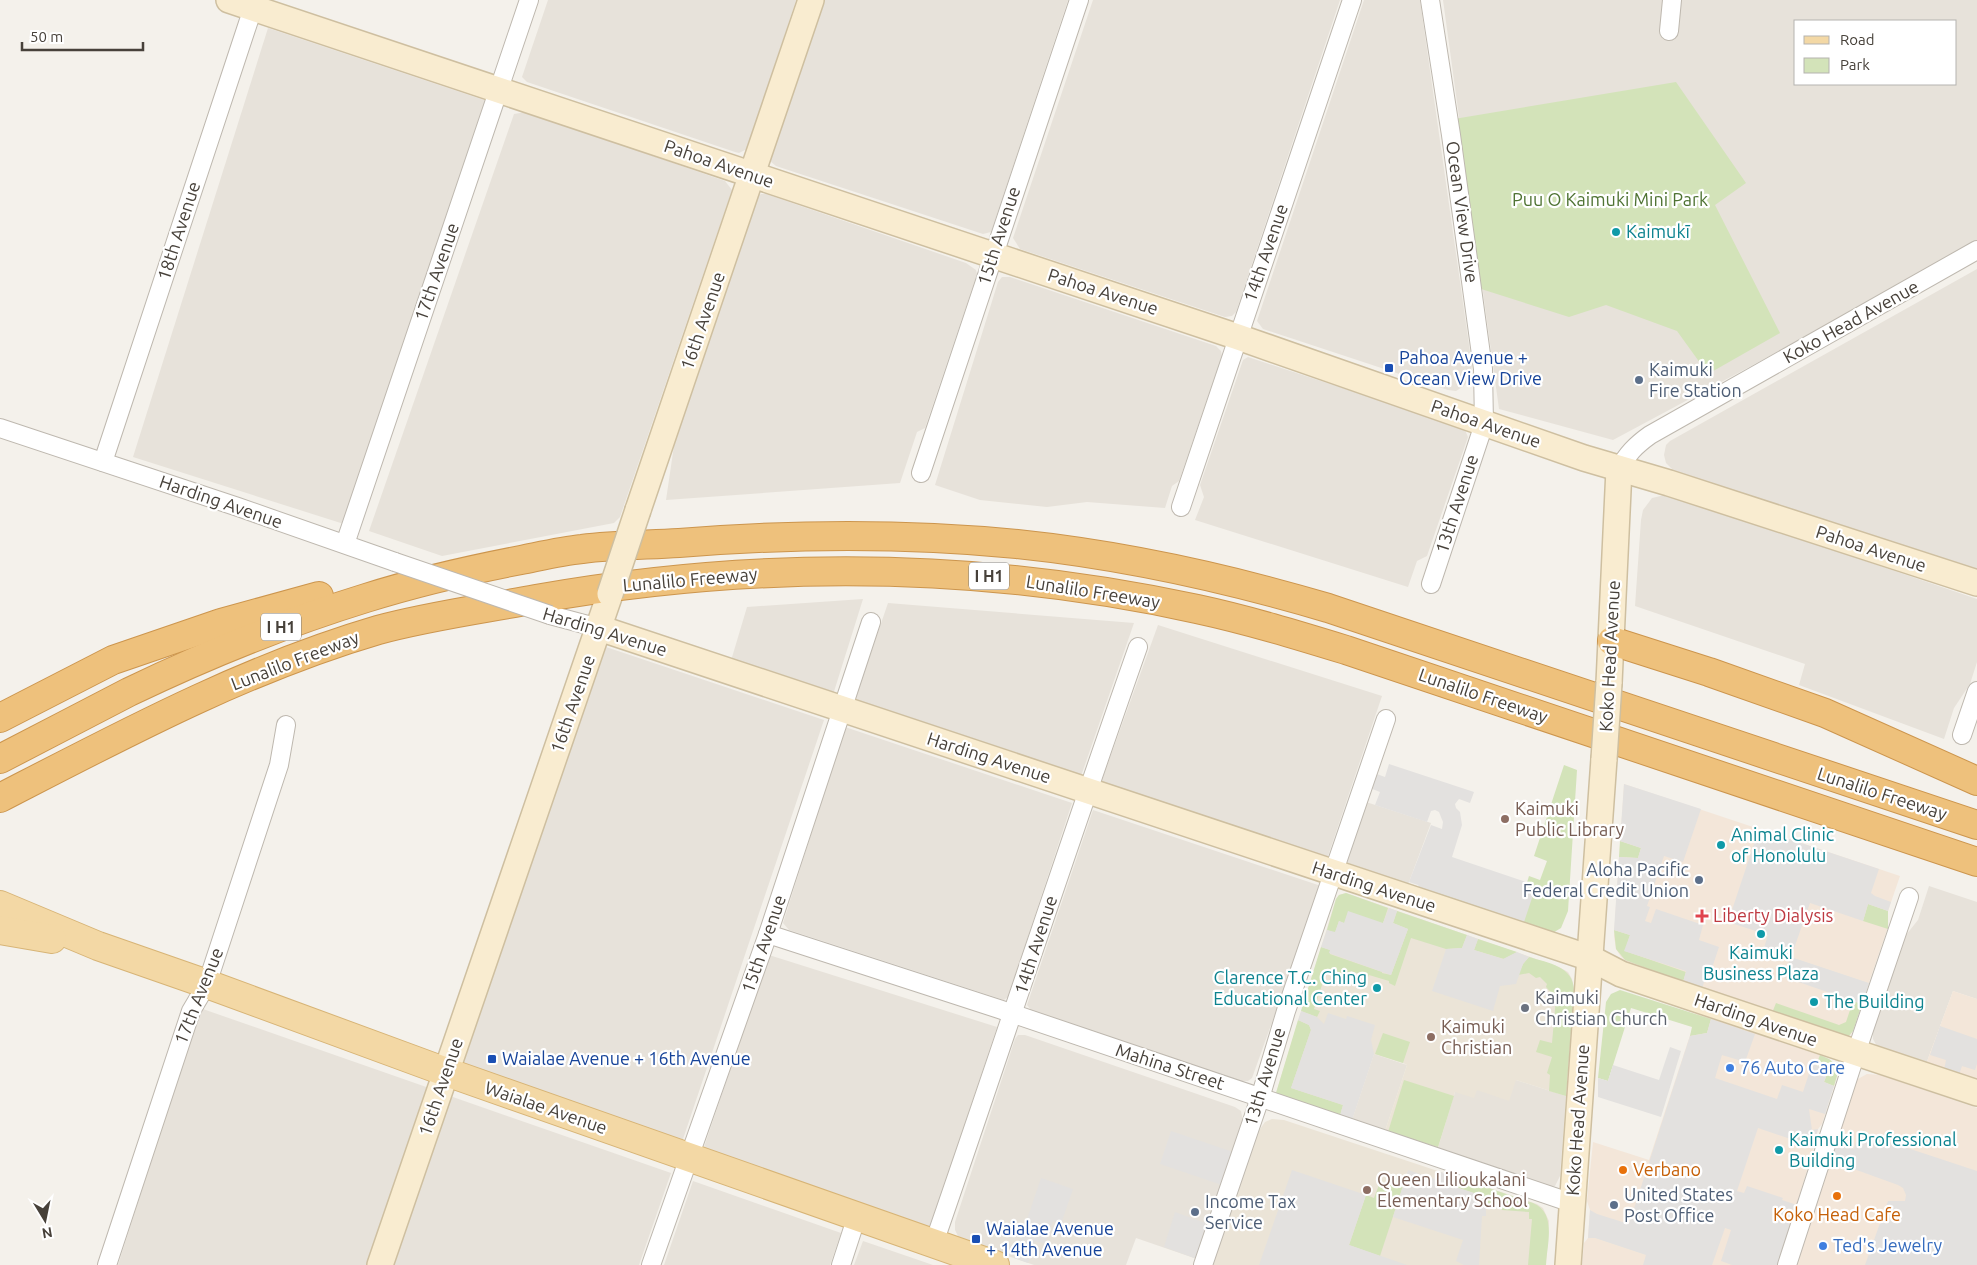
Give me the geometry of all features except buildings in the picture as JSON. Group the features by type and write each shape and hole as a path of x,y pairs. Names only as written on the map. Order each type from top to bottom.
{"highway":[{"name":"Lunalilo Freeway","path":"0,759 129,692 273,630 329,610 416,583 472,569 580,549 733,539 840,535 1016,544 1076,552 1159,566 1284,595 1328,608 1977,825"},
{"path":"0,718 114,660 220,623 390,579 487,560 580,549"},
{"name":"Lunalilo Freeway","path":"0,798 146,723 239,681 286,661 380,630 588,590 696,577 796,570 892,571 988,576 1092,589 1198,609 1264,625 1354,653 1977,862"},
{"path":"1612,641 1709,672 1825,713 1977,781"},
{"path":"0,811 55,770"}],"main road":[{"name":"Waialae Avenue","path":"0,905 98,946 446,1072 995,1265"},
{"name":"Waialae Avenue","path":"0,930 98,946"}],"street":[{"name":"Pahoa Avenue","path":"228,0 255,4 752,176 1238,337 1484,424 1977,584"},
{"name":"17th Avenue","path":"345,544 530,0"},
{"name":"16th Avenue","path":"380,1265 599,628 811,0"},
{"name":"15th Avenue","path":"921,473 1078,0"},
{"name":"14th Avenue","path":"1181,507 1352,0"},
{"name":"Ocean View Drive","path":"1430,0 1451,135 1482,369 1484,424"},
{"path":"1669,32 1672,0"},
{"name":"18th Avenue","path":"103,462 255,4"},
{"name":"Koko Head Avenue","path":"1568,1265 1612,641 1619,469 1636,444 1650,435 1977,250"},
{"name":"13th Avenue","path":"1431,584 1484,424"},
{"name":"Harding Avenue","path":"0,428 550,615 599,628 1590,958 1621,974 1977,1094"},
{"name":"15th Avenue","path":"651,1265 768,934 871,622"},
{"name":"14th Avenue","path":"934,1243 1087,791 1138,647"},
{"path":"1962,735 1977,691"},
{"name":"13th Avenue","path":"1203,1265 1260,1098 1286,1010 1386,718"},
{"name":"17th Avenue","path":"107,1265 191,1011 207,984 279,764 286,725"},
{"path":"1787,1265 1909,897"},
{"name":"Mahina Street","path":"768,934 1013,1014 1572,1203"},
{"path":"841,1265 857,1216"}],"shaded area":[{"path":"548,0 796,0 747,149 739,153 735,152 527,82 522,77"},
{"path":"822,0 1068,0 991,232 983,234 776,166 770,161"},
{"path":"1093,0 1340,0 1236,312 1232,316 1225,317 1020,249 1013,238"},
{"path":"1364,0 1420,0 1472,366 1469,379 1464,386 1456,391 1263,329 1257,321"},
{"path":"1443,0 1977,0 1977,245 1613,440 1499,409"},
{"path":"268,28 490,102 347,525 133,457"},
{"path":"526,112 725,181 732,190 620,517 614,523 442,556 369,531 514,114"},
{"path":"766,194 966,263 976,270 977,274 925,428 917,432 900,483 666,500 675,439 758,196"},
{"path":"1977,269 1977,573 1675,472 1666,463 1664,455 1666,445 1670,441"},
{"path":"1002,277 1010,277 1216,346 1221,351 1222,356 1179,481 1172,486 1165,508 1087,502 1047,507 980,500 935,485 998,282"},
{"path":"1248,357 1458,426 1465,430 1468,437 1427,556 1417,561 1408,587 1195,520 1204,497 1200,485 1243,360"},
{"path":"1669,494 1977,599 1977,662 1970,684 1954,708 1944,739 1799,685 1805,664 1635,606 1643,510 1652,498"},
{"path":"863,599 832,698 730,664 747,607"},
{"path":"888,603 1134,623 1079,782 853,705"},
{"path":"1158,625 1382,696 1325,865 1099,788"},
{"path":"606,647 824,720 682,1142 461,1063"},
{"path":"845,727 1072,803 1008,997 1004,1000 789,930 783,923"},
{"path":"1389,764 1474,792 1470,803 1459,799 1455,804 1460,812 1462,825 1452,857 1526,882 1524,888 1534,892 1524,922 1438,893 1435,900 1421,890 1418,885 1409,882 1431,825 1442,829 1443,822 1439,812 1435,810 1431,811 1427,822 1375,805 1380,792 1370,788 1374,773 1385,777"},
{"path":"1624,784 1900,876 1888,911 1887,930 1851,1035 1844,1038 1629,963 1621,957 1616,949 1614,936"},
{"path":"1624,784 1701,809 1683,862 1664,856 1647,906 1650,907 1645,921 1651,923 1656,909 1703,925 1699,940 1719,947 1712,968 1709,968 1702,988 1683,982 1686,971 1624,951 1630,935 1614,930 1619,857 1638,858 1641,848 1620,841"},
{"path":"1366,802 1431,823 1406,890 1346,866"},
{"path":"1093,810 1321,886 1252,1078 1248,1081 1241,1081 1038,1014 1027,1005"},
{"path":"1759,829 1879,869 1871,893 1891,902 1888,911 1868,904 1863,921 1810,903 1791,957 1764,948 1768,935 1728,922"},
{"path":"1929,886 1977,902 1977,999 1953,991 1926,1064 1878,1048 1873,1039 1873,1033 1902,944 1906,935 1918,920"},
{"name":"Kaimuki Christian","path":"1346,893 1559,967 1568,972 1572,979 1574,991 1566,1096 1516,1080 1509,1101 1477,1090 1474,1098 1455,1092 1437,1151 1384,1134 1407,1065 1403,1063 1374,1054 1351,1123 1276,1093 1336,899 1339,895"},
{"path":"1389,908 1397,911 1393,923 1408,929 1391,975 1329,953 1330,950 1321,947 1327,930 1335,932 1339,921 1344,923 1348,911 1383,923"},
{"path":"1467,935 1478,939 1474,950 1503,959 1517,952 1529,957 1523,964 1516,984 1500,986 1493,1011 1432,991 1446,949 1462,948"},
{"path":"769,955 997,1027 930,1229 703,1150"},
{"path":"1791,957 1869,983 1862,1004 1784,977"},
{"path":"1953,991 1977,999 1977,1081 1926,1064"},
{"path":"200,1008 432,1089 369,1265 118,1265"},
{"path":"1301,1011 1317,1017 1324,1024 1328,1013 1346,1019 1347,1016 1375,1025 1371,1040 1374,1054 1351,1123 1339,1119 1343,1105 1291,1088 1311,1030 1309,1025 1298,1020"},
{"path":"1697,1014 1820,1055 1829,1059 1837,1066 1836,1079 1822,1124 1818,1129 1778,1265 1582,1265 1584,1243 1588,1238 1590,1210 1587,1201 1593,1142 1649,1160"},
{"path":"1711,1019 1755,1034 1745,1062 1722,1055 1715,1078 1777,1099 1782,1085 1803,1092 1812,1064 1829,1069 1824,1082 1834,1086 1825,1114 1809,1109 1812,1130 1818,1129 1812,1149 1808,1145 1758,1128 1737,1191 1744,1193 1747,1186 1783,1198 1782,1200 1797,1205 1778,1265 1732,1265 1721,1261 1731,1230 1725,1228 1712,1265 1643,1265 1646,1255 1595,1238 1588,1238 1590,1210 1629,1224 1690,1036 1707,1033"},
{"path":"1940,1026 1977,1039 1977,1064 1975,1070 1962,1066 1959,1075 1944,1070 1946,1060 1930,1055"},
{"path":"1018,1035 1025,1035 1235,1107 1241,1111 1243,1121 1197,1259 1136,1238 1126,1265 1034,1265 968,1242 958,1236 955,1230 955,1222 1015,1039"},
{"path":"1670,1047 1681,1051 1661,1117 1598,1097 1598,1078 1608,1081 1613,1065 1659,1080"},
{"path":"1374,1054 1407,1065 1384,1134 1351,1123"},
{"path":"1867,1074 1880,1075 1977,1108 1977,1265 1794,1265 1856,1080"},
{"path":"1516,1080 1566,1096 1560,1176 1555,1186 1549,1187 1437,1151 1455,1092 1477,1090"},
{"path":"450,1096 671,1173 639,1265 391,1265"},
{"name":"Queen Lilioukalani Elementary School","path":"1272,1119 1284,1120 1537,1204 1543,1208 1549,1221 1546,1265 1213,1265 1258,1132 1265,1122"},
{"path":"1171,1131 1233,1152 1222,1185 1160,1164"},
{"path":"1859,1132 1977,1171 1977,1265 1865,1265 1888,1201 1905,1201 1906,1195 1903,1188 1898,1185 1829,1160 1835,1143 1854,1149"},
{"path":"1292,1170 1366,1195 1349,1245 1407,1265 1259,1265"},
{"path":"1408,1170 1438,1180 1441,1172 1459,1178 1456,1187 1486,1197 1486,1216 1482,1216 1479,1265 1464,1265 1456,1261 1463,1240 1393,1217"},
{"path":"1041,1178 1073,1189 1061,1224 1053,1221 1045,1244 1035,1241 1028,1263 1014,1258"},
{"path":"693,1181 841,1233 830,1265 664,1265"},
{"path":"1175,1212 1208,1224 1197,1259 1164,1247"},
{"path":"863,1241 933,1265 854,1265"}],"green space":[{"name":"Puu O Kaimuki Mini Park","path":"1676,82 1746,183 1715,205 1780,333 1708,374 1677,331 1606,305 1569,317 1478,288 1454,119"},
{"path":"1564,765 1577,770 1568,911 1561,928 1551,934 1435,900 1437,893 1533,892 1525,889 1529,876 1540,880 1547,861 1534,856"},
{"path":"1620,841 1641,848 1638,858 1619,857"},
{"path":"1346,893 1388,908 1383,923 1344,923 1339,921 1335,933 1327,930 1336,899 1339,895"},
{"path":"1868,904 1888,911 1888,929 1863,921"},
{"path":"1397,911 1467,935 1462,948 1446,949 1411,938 1395,986 1389,983 1389,981 1369,975 1368,977 1351,971 1348,977 1327,970 1314,1009 1320,1011 1317,1017 1301,1011 1321,947 1330,950 1330,954 1391,975 1408,929 1393,923"},
{"path":"1614,930 1630,935 1625,951 1686,972 1683,982 1625,960 1616,949"},
{"path":"1478,939 1517,952 1504,959 1474,950"},
{"path":"1529,957 1559,967 1570,976 1573,983 1566,1096 1549,1091 1550,1075 1547,1073 1552,1057 1536,1052 1540,1040 1552,1043 1556,998 1540,977 1536,978 1529,973 1518,975"},
{"path":"1620,990 1711,1019 1707,1033 1690,1036 1692,1027 1631,1008 1608,1081 1598,1078 1606,1002 1611,994"},
{"path":"1853,1001 1862,1004 1853,1031 1848,1037 1772,1013 1776,1003 1839,1025 1846,1022"},
{"path":"1298,1020 1309,1025 1311,1030 1291,1088 1343,1105 1339,1119 1278,1097 1276,1093"},
{"path":"1383,1033 1410,1042 1403,1063 1375,1054"},
{"path":"1820,1055 1829,1059 1837,1066 1834,1086 1824,1082 1829,1069 1816,1065"},
{"path":"1404,1080 1454,1096 1438,1147 1388,1132"},
{"path":"1392,1175 1405,1180 1380,1256 1349,1245 1366,1195 1374,1198 1379,1185 1388,1188"},
{"path":"1459,1178 1533,1203 1540,1208 1548,1221 1549,1230 1546,1265 1528,1265 1532,1219 1529,1219 1529,1212 1502,1210 1502,1205 1486,1203 1486,1197 1455,1187"}],"place":[{"name":"Kaimukī","path":"1616,232"},
{"name":"Pahoa Avenue + Ocean View Drive","path":"1389,368"},
{"name":"Kaimuki Fire Station","path":"1639,380"},
{"name":"Kaimuki Public Library","path":"1505,819"},
{"name":"Animal Clinic of Honolulu","path":"1721,845"},
{"name":"Aloha Pacific Federal Credit Union","path":"1699,880"},
{"name":"Liberty Dialysis","path":"1702,916"},
{"name":"Kaimuki Business Plaza","path":"1761,934"},
{"name":"Clarence T.C. Ching Educational Center","path":"1377,988"},
{"name":"The Building","path":"1814,1002"},
{"name":"Kaimuki Christian Church","path":"1525,1008"},
{"name":"Kaimuki Christian","path":"1431,1037"},
{"name":"Waialae Avenue + 16th Avenue","path":"492,1059"},
{"name":"76 Auto Care","path":"1730,1068"},
{"name":"Kaimuki Professional Building","path":"1779,1150"},
{"name":"Verbano","path":"1623,1170"},
{"name":"Queen Lilioukalani Elementary School","path":"1367,1190"},
{"name":"Koko Head Cafe","path":"1837,1196"},
{"name":"United States Post Office","path":"1614,1205"},
{"name":"Income Tax Service","path":"1195,1212"},
{"name":"Waialae Avenue + 14th Avenue","path":"976,1239"},
{"name":"Ted's Jewelry","path":"1823,1246"}]}
